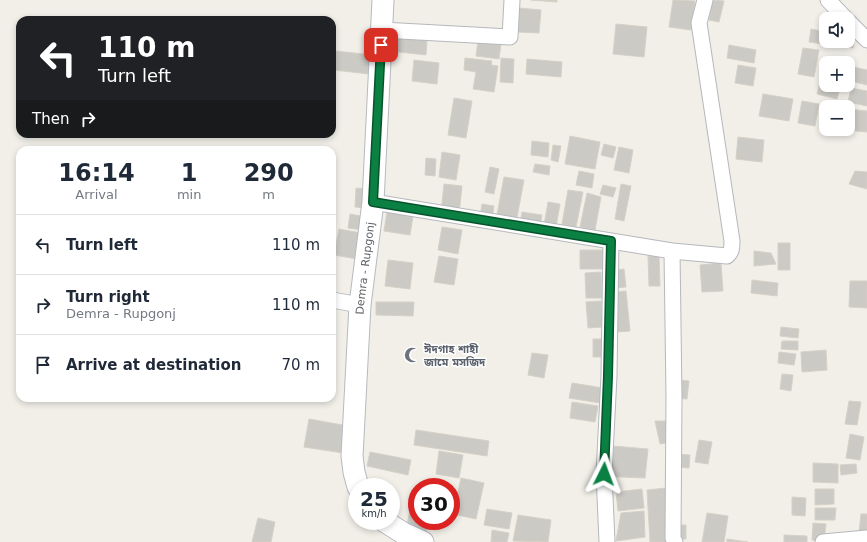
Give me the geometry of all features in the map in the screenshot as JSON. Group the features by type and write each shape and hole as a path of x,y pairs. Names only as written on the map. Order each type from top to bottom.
{"street":[{"name":"Demra - Rupgonj","path":"356,478 352,456 360,305 373,202 383,0"},
{"path":"382,30 510,37 512,0"},
{"path":"373,202 672,251 727,256 730,254 732,249 731,233 699,23 705,0"},
{"path":"828,0 839,12"},
{"path":"855,28 867,40"},
{"path":"607,542 604,474 611,241"},
{"path":"672,251 674,397 673,538 675,542"},
{"path":"336,301 360,305"},
{"path":"398,530 423,542"},
{"path":"823,542 867,538"}],"building":[{"path":"531,0 557,0 557,2"},
{"path":"673,0 695,1 691,30 669,27"},
{"path":"713,0 724,1 719,22 709,20"},
{"path":"519,8 541,10 539,33 518,32"},
{"path":"616,24 647,27 644,57 613,54"},
{"path":"811,29 819,31 819,43 809,42"},
{"path":"391,37 427,41 426,55 390,51"},
{"path":"478,41 501,44 499,59 476,56"},
{"path":"729,45 756,50 754,63 727,58"},
{"path":"803,48 819,50 814,77 798,74"},
{"path":"336,51 372,55 369,74 336,70"},
{"path":"465,58 492,61 491,65 498,66 494,92 473,89 476,72 464,70"},
{"path":"501,58 514,59 513,83 500,82"},
{"path":"527,59 562,62 561,77 526,74"},
{"path":"414,60 439,63 437,84 412,81"},
{"path":"738,65 756,68 753,86 735,83"},
{"path":"855,67 867,70 867,85 855,82"},
{"path":"819,86 819,92 839,92 837,99 817,94"},
{"path":"855,89 867,91 867,106 855,103 855,100 848,100 850,92 855,92"},
{"path":"763,94 793,99 789,121 759,116"},
{"path":"454,98 472,101 466,138 448,135"},
{"path":"802,101 819,104 815,126 798,123"},
{"path":"855,110 867,111 867,132 855,131"},
{"path":"570,136 600,142 595,169 565,164"},
{"path":"738,137 764,140 762,162 736,159"},
{"path":"532,141 549,143 548,157 531,155"},
{"path":"604,144 616,147 613,158 601,155"},
{"path":"553,145 561,146 558,162 551,160"},
{"path":"619,147 633,150 629,173 614,170"},
{"path":"442,152 460,155 456,180 439,177"},
{"path":"426,158 436,159 435,176 425,175"},
{"path":"535,164 550,166 549,175 533,172"},
{"path":"490,167 499,169 494,194 485,192"},
{"path":"579,171 594,174 592,188 576,185"},
{"path":"855,171 867,172 867,189 849,184"},
{"path":"504,177 524,180 516,223 496,220"},
{"path":"444,184 462,186 459,214 441,212"},
{"path":"621,184 631,186 624,221 615,219"},
{"path":"603,185 616,188 613,197 600,194"},
{"path":"356,188 368,189 367,208 355,207"},
{"path":"568,190 583,192 576,227 562,224"},
{"path":"587,193 601,197 595,230 580,227"},
{"path":"548,202 560,204 556,227 544,225"},
{"path":"482,204 494,206 492,219 480,217"},
{"path":"387,212 413,216 410,235 384,231"},
{"path":"522,212 542,215 540,227 520,224"},
{"path":"350,214 366,217 363,230 348,228"},
{"path":"442,227 462,230 458,254 438,250"},
{"path":"339,229 361,233 357,259 336,255 336,245"},
{"path":"778,243 790,243 790,270 778,270"},
{"path":"580,250 603,250 603,269 580,269"},
{"path":"754,251 771,253 776,264 754,266"},
{"path":"439,256 458,259 454,285 434,282"},
{"path":"648,256 659,256 660,286 649,286"},
{"path":"388,260 413,263 410,289 385,286"},
{"path":"721,263 723,291 702,292 700,265"},
{"path":"624,269 626,287 615,288 612,271"},
{"path":"601,272 602,298 586,298 585,273"},
{"path":"752,280 778,283 777,296 751,293"},
{"path":"850,281 867,281 867,308 849,307"},
{"path":"626,291 630,331 617,332 613,292"},
{"path":"601,301 603,327 588,328 586,302"},
{"path":"376,302 414,302 413,316 376,315"},
{"path":"781,327 799,329 798,338 780,336"},
{"path":"593,339 605,339 605,357 593,357"},
{"path":"782,341 798,341 798,350 781,349"},
{"path":"826,350 827,370 802,372 801,352"},
{"path":"779,352 796,354 794,365 778,363"},
{"path":"532,353 548,355 544,378 528,375"},
{"path":"782,374 793,375 791,391 780,389"},
{"path":"679,380 689,381 687,399 677,398"},
{"path":"572,383 603,388 600,403 569,398"},
{"path":"849,401 861,402 857,425 845,424"},
{"path":"572,402 598,406 595,422 570,418"},
{"path":"309,419 348,426 343,453 304,447"},
{"path":"655,421 672,421 671,442 660,444"},
{"path":"416,430 489,441 487,456 414,445"},
{"path":"850,434 864,437 860,460 846,458"},
{"path":"699,440 712,442 708,464 695,462"},
{"path":"601,445 648,449 645,478 598,476"},
{"path":"439,451 463,455 459,478 436,474"},
{"path":"370,452 411,460 408,475 367,466"},
{"path":"677,454 690,455 689,468 676,467"},
{"path":"813,463 838,464 838,483 813,482"},
{"path":"856,464 857,473 841,475 840,465"},
{"path":"461,478 484,483 476,519 460,516"},
{"path":"666,488 670,542 650,542 647,490"},
{"path":"642,489 644,508 618,511 616,492"},
{"path":"815,489 834,489 834,504 815,505"},
{"path":"792,497 806,498 805,516 792,515"},
{"path":"815,508 836,508 835,520 815,520"},
{"path":"487,509 512,513 509,529 484,525"},
{"path":"644,511 645,537 616,541 621,513"},
{"path":"707,513 728,516 724,542 702,542"},
{"path":"861,514 867,514 867,532 859,532"},
{"path":"518,515 551,520 548,542 513,541"},
{"path":"258,518 275,522 271,542 252,542"},
{"path":"408,520 408,530 427,530 426,534 406,530"},
{"path":"813,523 826,524 824,541 812,540"},
{"path":"676,525 686,525 686,539 676,539"},
{"path":"492,530 509,533 507,542 491,542"},
{"path":"784,535 807,536 807,542 784,542"},
{"path":"727,539 748,542 727,542"}],"place":[{"name":"ঈদগাহ শাহী জামে মসজিদ","path":"412,355"}],"route":[{"path":"381,45 373,202 611,241 604,474"}]}
